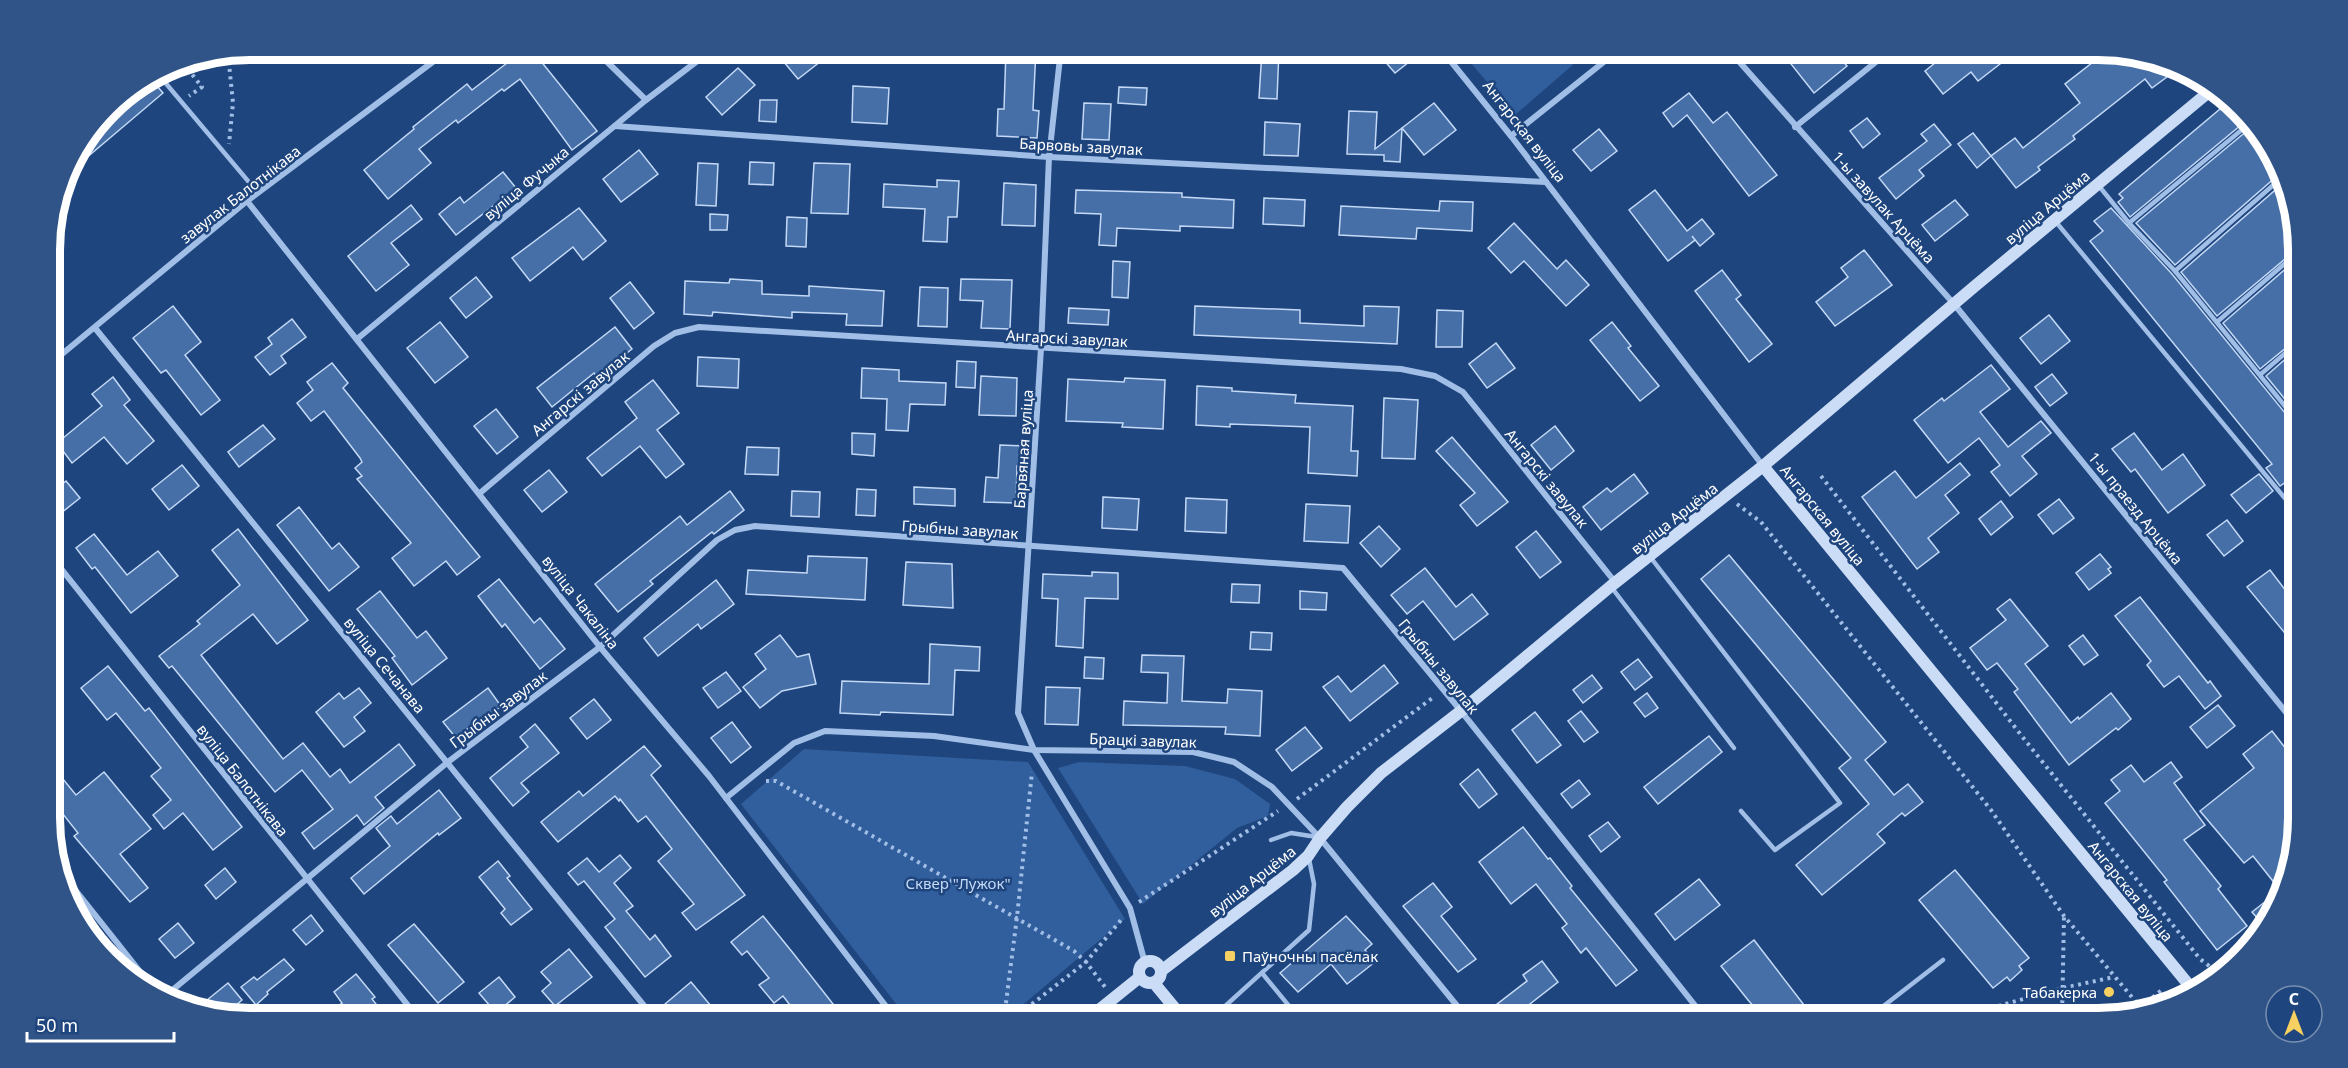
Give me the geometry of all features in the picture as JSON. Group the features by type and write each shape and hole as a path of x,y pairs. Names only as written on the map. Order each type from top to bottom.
{"street":[{"name":"завулак Балотнікава","path":"60,356 247,201 437,60"},
{"path":"604,60 646,100"},
{"name":"вуліца Фучыка","path":"357,339 646,100 700,60"},
{"name":"Барвяная вуліца","path":"1060,60 1050,157 1041,348 1018,713 1034,750 1130,908 1145,963"},
{"name":"Ангарская вуліца","path":"1449,60 1511,136 1763,466 2189,985"},
{"path":"1511,136 1607,60"},
{"name":"1-ы завулак Арцёма","path":"1737,60 1954,304"},
{"path":"1796,127 1880,60"},
{"name":"вуліца Арцёма","path":"1161,971 1293,870 1308,856 1320,838 1347,807 1381,773 1461,711 1613,584 1763,466 2206,94"},
{"name":"Барвовы завулак","path":"615,126 1050,157 1546,182"},
{"name":"вуліца Чакаліна","path":"247,201 600,647 710,776 887,1008"},
{"name":"1-ы праезд Арцёма","path":"1954,304 2288,715"},
{"name":"Ангарскі завулак","path":"480,493 654,346 675,333 699,327 1401,369 1435,376 1463,392 1613,584"},
{"name":"вуліца Сечанава","path":"95,328 646,1008"},
{"name":"Грыбны завулак","path":"170,991 448,762 600,647 717,540 735,530 755,526 1343,568 1461,711 1697,1008"},
{"name":"вуліца Балотнікава","path":"60,567 305,879 410,1008"},
{"name":"Брацкі завулак","path":"726,798 794,743 825,731 934,736 1034,750 1193,752 1215,756 1234,762 1272,787 1320,838 1459,1008"},
{"path":"72,886 142,975"},
{"path":"1154,983 1160,978 1161,971 1155,962 1145,963 1140,969 1140,977 1145,982 1154,983 1175,1008"},
{"path":"1101,1008 1140,977"}],"lane":[{"path":"164,81 258,193"},
{"path":"2129,223 2244,128"},
{"path":"2175,271 2276,183"},
{"path":"2097,184 2129,223 2175,271 2288,409"},
{"path":"2054,220 2288,502"},
{"path":"2217,321 2288,261"},
{"path":"2261,374 2288,351"},
{"path":"1649,556 1840,803 1775,850 1741,810"},
{"path":"1613,584 1734,748"},
{"path":"1271,840 1291,833 1320,838"},
{"path":"1223,1008 1309,930 1314,884 1308,856"},
{"path":"1881,1008 1943,960"},
{"path":"1262,973 1291,1008"}],"path":[{"path":"224,152 231,142 233,103 229,61"},
{"path":"182,102 202,87 189,70"},
{"path":"1821,476 2021,735 2200,959 2214,969"},
{"path":"1726,496 1761,522 1991,810 2064,916 2138,1003"},
{"path":"1027,1008 1086,962 1130,908 1289,805 1443,690"},
{"path":"1005,1008 1034,750"},
{"path":"746,781 776,781 1017,917 1074,951 1106,987"},
{"path":"2062,1008 2064,916"},
{"path":"1991,1008 2114,976"},
{"path":"2149,1001 2164,988"}],"green space":[{"path":"1468,60 1578,60 1515,115"},
{"name":"Сквер \"Лужок\"","path":"804,749 1028,762 1125,919 1019,1008 899,1008 741,804"},
{"path":"1079,762 1185,766 1235,779 1270,804 1268,816 1237,828 1143,904 1058,768"}],"building":[{"path":"504,60 540,60 597,131 572,150 520,79 504,91 502,89 458,123 456,120 419,149 431,163 388,199 364,170 467,84 472,90 507,63"},
{"path":"782,60 822,60 798,79"},
{"path":"1006,60 1036,60 1033,110 1039,111 1037,138 997,136 998,109 1004,109"},
{"path":"1261,60 1279,60 1277,99 1259,98"},
{"path":"1384,60 1407,60 1409,62 1395,73"},
{"path":"1796,60 1842,60 1847,66 1814,93 1791,64"},
{"path":"1939,60 2005,60 1978,81 1971,72 1943,94 1925,71"},
{"path":"2096,60 2147,66 2171,74 2152,88 2145,79 2073,136 2075,139 2038,167 2040,170 2016,188 1991,156 2015,138 2023,148 2080,103 2065,84"},
{"path":"738,68 755,85 722,115 706,97"},
{"path":"156,85 163,93 82,162 99,134 134,99"},
{"path":"853,86 889,88 887,124 852,122"},
{"path":"1119,87 1147,88 1146,105 1118,103"},
{"path":"1689,93 1713,123 1727,112 1777,175 1749,196 1687,115 1673,127 1663,113"},
{"path":"760,100 777,100 776,122 759,121"},
{"path":"1084,103 1111,104 1109,140 1082,139"},
{"path":"1434,103 1456,130 1424,155 1402,128"},
{"path":"2222,107 2241,125 2130,217 2118,202 2123,198 2119,194"},
{"path":"1349,111 1377,112 1375,149 1402,128 1400,162 1384,161 1384,155 1347,154"},
{"path":"1867,118 1880,134 1863,148 1850,131"},
{"path":"1265,122 1300,124 1298,156 1264,155"},
{"path":"1934,124 1951,145 1919,170 1924,176 1896,199 1879,178 1927,141 1921,134"},
{"path":"1599,129 1617,151 1591,171 1573,150"},
{"path":"2246,131 2263,155 2274,178 2175,265 2136,223"},
{"path":"1973,133 1991,156 1977,168 1958,144"},
{"path":"639,150 658,174 621,202 603,179"},
{"path":"750,162 774,163 773,185 749,184"},
{"path":"698,163 718,164 716,206 696,205"},
{"path":"814,163 850,164 848,214 811,213"},
{"path":"503,172 516,188 456,235 439,214 460,197 464,203"},
{"path":"937,180 959,181 957,217 948,217 947,242 923,241 925,209 883,207 884,184 937,187"},
{"path":"1004,183 1036,185 1035,226 1002,225"},
{"path":"2278,188 2286,225 2288,257 2217,316 2181,272"},
{"path":"1076,190 1182,193 1182,197 1234,200 1233,228 1180,226 1180,231 1117,228 1116,246 1099,245 1101,214 1075,213"},
{"path":"1655,190 1687,231 1702,219 1714,234 1700,246 1692,236 1695,240 1668,261 1629,210"},
{"path":"1264,198 1305,200 1304,226 1263,224"},
{"path":"1955,200 1968,215 1935,241 1922,225"},
{"path":"1440,201 1473,202 1472,231 1417,228 1416,239 1339,235 1341,206 1439,211"},
{"path":"411,205 422,219 391,243 409,265 376,291 348,256"},
{"path":"579,208 606,241 583,260 573,247 530,281 512,258"},
{"path":"2111,208 2172,274 2288,417 2288,484 2286,482 2280,486 2266,468 2272,464 2090,241 2103,231 2094,221"},
{"path":"710,214 728,215 727,230 710,230"},
{"path":"787,217 807,218 806,247 786,246"},
{"path":"1514,223 1557,269 1566,260 1589,285 1566,306 1524,261 1511,273 1488,248"},
{"path":"1864,250 1892,285 1835,326 1816,302 1848,277 1841,268"},
{"path":"1113,261 1130,262 1128,298 1112,297"},
{"path":"2288,267 2288,346 2260,369 2223,323"},
{"path":"1722,270 1741,295 1736,299 1772,344 1749,362 1695,291"},
{"path":"476,277 492,297 466,318 450,298"},
{"path":"730,279 762,281 762,294 809,296 809,286 884,291 882,326 846,325 847,314 792,312 792,318 713,312 712,316 684,314 685,281 729,283"},
{"path":"961,279 1012,280 1010,329 981,328 983,301 960,300"},
{"path":"630,282 654,313 634,329 610,298"},
{"path":"920,287 948,288 947,327 918,326"},
{"path":"173,306 201,342 185,355 220,400 201,415 166,370 161,373 133,338"},
{"path":"1195,306 1300,310 1300,323 1364,326 1364,306 1399,307 1397,344 1194,335"},
{"path":"1069,308 1109,310 1108,325 1068,323"},
{"path":"1437,310 1463,311 1462,347 1436,347"},
{"path":"2049,315 2070,341 2041,364 2020,338"},
{"path":"292,319 306,337 281,356 286,363 270,375 255,357 272,344 268,338"},
{"path":"440,322 468,357 435,383 407,348"},
{"path":"1612,322 1631,346 1628,348 1659,386 1640,401 1590,340"},
{"path":"615,327 632,349 597,377 594,373 552,407 537,388"},
{"path":"1496,343 1515,368 1487,388 1469,364"},
{"path":"698,357 739,359 738,388 697,386"},
{"path":"2288,357 2288,403 2266,376"},
{"path":"957,361 976,362 975,388 956,387"},
{"path":"332,363 348,383 343,388 480,557 457,575 446,561 414,586 392,558 411,543 357,479 362,476 355,468 362,462 360,458 324,411 311,421 297,403 313,390 307,382"},
{"path":"1991,365 2010,389 1980,412 2008,447 2041,421 2051,433 2022,456 2037,474 2010,496 1991,472 2000,465 1979,438 1948,463 1914,420 1942,398 1944,401"},
{"path":"862,368 899,370 899,381 946,383 945,405 910,404 908,431 886,430 887,399 861,398"},
{"path":"2052,374 2067,393 2050,406 2035,387"},
{"path":"981,376 1017,378 1016,416 979,415"},
{"path":"113,377 130,400 124,405 154,441 127,464 104,437 72,463 60,447 60,441 102,406 92,394"},
{"path":"1125,378 1165,380 1163,429 1122,427 1123,423 1066,421 1068,379 1124,382"},
{"path":"653,380 679,413 657,430 684,464 666,478 640,446 602,476 587,458 637,418 625,402"},
{"path":"1197,386 1232,388 1232,391 1296,395 1295,403 1353,406 1351,451 1358,451 1357,476 1308,473 1310,427 1196,425"},
{"path":"1384,398 1418,400 1415,459 1382,458"},
{"path":"496,409 518,437 497,454 474,426"},
{"path":"263,425 275,439 239,467 228,452"},
{"path":"1555,426 1574,451 1551,470 1531,445"},
{"path":"852,433 875,434 874,456 852,454"},
{"path":"2134,433 2162,470 2183,454 2205,485 2168,513 2135,469 2131,472 2112,449"},
{"path":"1452,437 1508,502 1477,526 1460,505 1475,493 1436,451"},
{"path":"1000,445 1026,446 1025,467 1017,466 1016,503 984,502 986,477 998,478"},
{"path":"747,447 779,448 778,475 745,474"},
{"path":"1960,463 1970,475 1945,495 1959,513 1928,538 1939,552 1917,569 1862,497 1895,471 1916,498"},
{"path":"182,465 199,486 169,510 152,489"},
{"path":"549,470 567,492 542,512 524,490"},
{"path":"1634,474 1648,493 1601,530 1583,507 1607,488 1611,492"},
{"path":"2259,474 2273,491 2246,513 2231,495"},
{"path":"66,481 80,498 60,514 60,486"},
{"path":"914,487 955,489 955,506 914,504"},
{"path":"857,489 876,490 875,516 856,515"},
{"path":"730,491 744,510 650,581 653,584 618,612 595,584 680,516 687,525"},
{"path":"792,491 820,492 819,517 791,516"},
{"path":"1103,497 1139,499 1137,530 1102,528"},
{"path":"1186,498 1227,500 1226,533 1185,531"},
{"path":"2059,499 2074,518 2053,534 2038,515"},
{"path":"2001,501 2013,517 1991,535 1979,519"},
{"path":"1306,504 1350,506 1348,543 1304,541"},
{"path":"299,507 332,549 339,543 359,567 329,591 277,525"},
{"path":"2227,520 2243,541 2224,556 2207,535"},
{"path":"1379,526 1400,549 1381,567 1360,543"},
{"path":"238,529 308,620 277,644 253,614 201,655 283,759 303,743 330,777 340,769 350,783 399,744 415,765 375,797 384,808 364,825 357,815 314,849 302,833 333,809 302,770 275,792 172,666 169,668 159,656 200,624 197,621 240,585 212,550"},
{"path":"1536,531 1561,562 1540,578 1516,547"},
{"path":"94,534 127,575 158,551 178,576 131,613 95,567 92,569 76,548"},
{"path":"2100,554 2111,567 2108,569 2111,573 2089,590 2076,573"},
{"path":"1729,555 1886,742 1865,760 1894,795 1908,784 1923,802 1905,816 1902,813 1877,834 1885,843 1822,895 1796,865 1869,804 1839,768 1851,758 1701,579"},
{"path":"808,556 867,558 865,600 746,594 748,570 807,573"},
{"path":"906,562 952,564 953,608 903,605"},
{"path":"1425,568 1456,607 1472,594 1488,614 1454,640 1423,601 1407,614 1391,595"},
{"path":"2270,570 2286,591 2288,589 2288,637 2247,587"},
{"path":"1092,572 1118,573 1118,599 1085,598 1083,648 1056,646 1058,599 1042,598 1043,574 1092,576"},
{"path":"499,579 534,623 540,618 565,649 540,669 505,624 502,627 478,596"},
{"path":"716,580 734,604 701,629 698,624 658,656 644,638"},
{"path":"1232,584 1260,585 1259,603 1231,602"},
{"path":"380,591 417,638 426,631 447,658 412,685 392,658 395,656 357,609"},
{"path":"1300,591 1327,593 1326,610 1300,609"},
{"path":"2140,597 2208,683 2210,681 2221,696 2205,709 2179,676 2164,687 2147,665 2151,661 2115,616"},
{"path":"2010,599 2048,646 2025,664 2071,723 2111,693 2131,719 2069,765 2014,692 2018,689 1997,663 1987,670 1970,648 2006,620 1997,609"},
{"path":"1251,632 1272,633 1271,650 1250,649"},
{"path":"780,635 797,657 809,654 816,684 782,691 760,708 743,687 766,669 755,654"},
{"path":"2083,635 2098,655 2084,665 2069,646"},
{"path":"930,644 980,647 979,671 955,670 953,715 840,713 842,681 929,684"},
{"path":"1142,655 1184,656 1182,701 1227,703 1228,689 1262,691 1260,736 1225,734 1226,727 1123,725 1124,701 1167,703 1168,673 1141,672"},
{"path":"1085,657 1104,658 1103,679 1084,678"},
{"path":"1638,659 1652,677 1635,690 1621,672"},
{"path":"1384,665 1398,683 1350,721 1323,687 1338,676 1351,692"},
{"path":"108,666 145,711 149,708 242,827 213,850 183,813 164,829 153,815 171,800 151,776 161,768 116,713 107,720 81,688"},
{"path":"726,672 741,691 718,708 703,688"},
{"path":"1592,675 1602,688 1583,703 1573,690"},
{"path":"1046,687 1080,688 1078,725 1045,724"},
{"path":"359,688 371,703 354,717 365,731 344,747 316,712 339,693 344,699"},
{"path":"488,688 501,706 489,716 487,713 456,738 443,722"},
{"path":"1647,693 1658,708 1645,717 1634,703"},
{"path":"594,699 611,720 587,739 570,718"},
{"path":"2218,705 2235,726 2207,748 2190,727"},
{"path":"1581,711 1598,732 1584,742 1568,721"},
{"path":"1535,712 1561,745 1537,763 1512,730"},
{"path":"732,722 751,747 731,763 711,738"},
{"path":"535,724 559,753 521,783 529,792 513,806 490,778 528,747 520,737"},
{"path":"1305,727 1322,748 1292,771 1276,750"},
{"path":"2272,731 2288,751 2288,831 2282,867 2276,885 2253,856 2244,863 2200,811 2254,768 2243,754"},
{"path":"1709,736 1722,752 1658,804 1644,787"},
{"path":"644,746 661,766 651,775 745,895 696,930 682,913 694,904 658,861 672,849 646,816 638,822 615,796 558,842 541,822 579,791 583,796"},
{"path":"2171,762 2182,777 2174,783 2205,825 2184,840 2221,886 2218,889 2247,926 2217,950 2164,882 2167,880 2105,803 2120,791 2111,780 2131,765 2144,782"},
{"path":"1478,769 1497,794 1479,808 1460,784"},
{"path":"104,772 151,829 120,854 148,888 130,902 74,836 78,833 60,810 60,782 63,779 76,795"},
{"path":"1579,780 1590,794 1572,808 1561,794"},
{"path":"439,790 461,818 439,835 438,833 364,894 351,878 390,846 376,828 391,816 397,824"},
{"path":"1608,822 1620,837 1601,852 1589,836"},
{"path":"1523,827 1637,970 1616,986 1586,948 1581,953 1562,928 1567,924 1536,884 1511,904 1479,862"},
{"path":"620,855 631,868 614,883 633,906 626,911 650,940 655,935 671,956 645,977 605,927 615,919 584,881 578,885 568,873 587,858 599,872"},
{"path":"498,861 510,876 507,878 532,909 511,925 501,913 505,909 479,877"},
{"path":"225,868 236,882 216,899 205,885"},
{"path":"1955,870 2029,958 2019,966 2022,970 2010,981 2007,977 1993,988 1919,900"},
{"path":"1699,879 1720,905 1675,940 1655,914"},
{"path":"1433,883 1452,907 1441,916 1476,959 1458,972 1403,906"},
{"path":"2271,897 2259,920 2252,912"},
{"path":"311,915 323,931 306,945 293,930"},
{"path":"763,916 836,1008 792,1008 783,996 774,1003 759,985 769,978 747,951 742,955 731,942"},
{"path":"1346,916 1372,944 1365,950 1375,962 1347,984 1331,964 1298,992 1280,973"},
{"path":"178,923 194,943 175,958 159,939"},
{"path":"414,924 464,982 438,1003 388,945"},
{"path":"1754,940 1806,1008 1755,1008 1721,966"},
{"path":"569,949 592,977 555,1006 542,991 551,983 541,972"},
{"path":"284,959 294,970 267,992 268,994 256,1005 241,987 254,977 257,980"},
{"path":"1542,961 1558,982 1525,1008 1492,1008 1527,981 1523,975"},
{"path":"356,974 375,997 372,999 379,1008 336,1008 342,1003 334,992"},
{"path":"499,977 515,997 502,1008 492,1008 479,993"},
{"path":"691,982 713,1008 668,1008 665,1004"},
{"path":"228,983 242,1000 234,1007 213,1004 207,1000"}],"place":[{"name":"Паўночны пасёлак","path":"1230,956"},
{"name":"Табакерка","path":"2109,992"}]}
